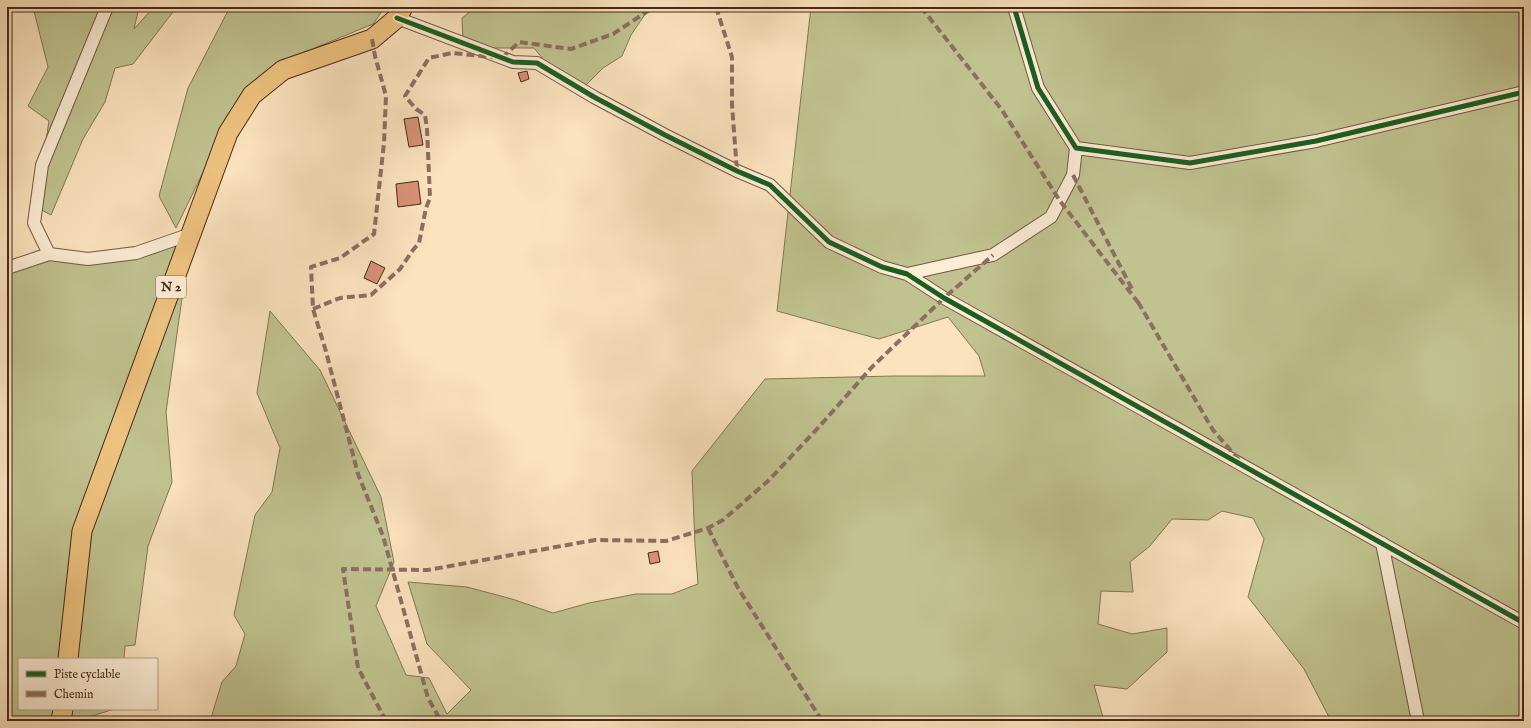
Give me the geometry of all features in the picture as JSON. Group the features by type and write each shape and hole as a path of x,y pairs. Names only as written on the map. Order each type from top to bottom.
{"main road":[{"name":"N 2","path":"68,658 82,531 228,133 252,95 283,70 372,39 400,12"},
{"path":"61,721 63,710"}],"street":[{"path":"49,254 34,223 42,165 107,7"},
{"path":"907,274 993,255 1051,217 1073,175 1076,148 1038,88 1014,7"},
{"path":"400,12 513,62 537,63 594,97 664,135 737,171 770,185 829,242 882,267 907,274 944,298 1524,623"},
{"path":"1076,148 1190,164 1316,142 1524,92"},
{"path":"7,268 49,254 88,259 136,253 191,234"},
{"path":"1382,543 1418,721"}],"green space":[{"path":"33,7 139,7 134,29 154,7 176,8 133,64 115,68 105,102 83,139 51,215 36,207 49,121 28,106 48,67"},
{"path":"230,7 385,7 373,24 276,64 241,94 176,228 159,196 188,88"},
{"path":"476,7 650,7 631,35 622,56 603,68 585,86 548,65 534,48 491,48 463,40 462,18"},
{"path":"811,7 1524,7 1524,721 1330,721 1304,669 1248,597 1264,539 1253,518 1222,511 1208,520 1172,519 1150,546 1130,562 1133,592 1101,591 1098,624 1132,634 1167,628 1167,652 1127,689 1094,685 1104,721 210,721 222,682 236,666 245,634 234,615 255,515 272,492 280,448 257,393 270,311 320,370 381,497 394,562 376,606 406,675 429,678 447,714 471,690 427,644 408,582 467,587 512,599 553,613 589,603 636,594 672,594 698,584 692,471 765,379 894,376 985,376 979,356 948,317 879,339 777,311"},
{"path":"191,234 166,412 172,482 148,546 135,645 125,646 124,658 18,658 18,710 111,710 77,721 7,721 7,268 49,254 136,253"}],"building":[{"path":"527,71 529,79 521,82 518,73"},
{"path":"418,117 423,145 409,147 404,119"},
{"path":"418,181 421,204 398,207 396,184"},
{"path":"371,261 385,268 377,284 364,278"},
{"path":"658,551 660,562 650,564 648,553"}],"marked path":[{"path":"313,309 340,298 371,295 400,269 419,243 426,208 430,198 427,129 425,115 416,109 405,96 429,58 452,53 502,58 519,42 571,49 613,34 654,7"},
{"path":"716,7 732,57 732,105 737,171"},
{"path":"921,7 1002,110 1060,201 1140,305"},
{"path":"372,39 386,96 384,143 374,234 340,258 311,267 313,309 325,348 358,474 383,536 428,698 441,721"},
{"path":"1073,175 1132,289"},
{"path":"386,721 358,668 343,569 428,570 595,540 666,541 708,528 723,520 768,481 872,367 944,298 993,255"},
{"path":"1138,302 1213,430 1239,460"},
{"path":"708,528 738,588 822,721"}],"cycle path":[{"path":"1014,7 1038,88 1076,148 1190,163 1316,141 1524,92"},
{"path":"397,18 513,62 537,63 594,97 665,135 737,171 770,185 829,242 882,267 907,274 944,298 1524,623"}]}
